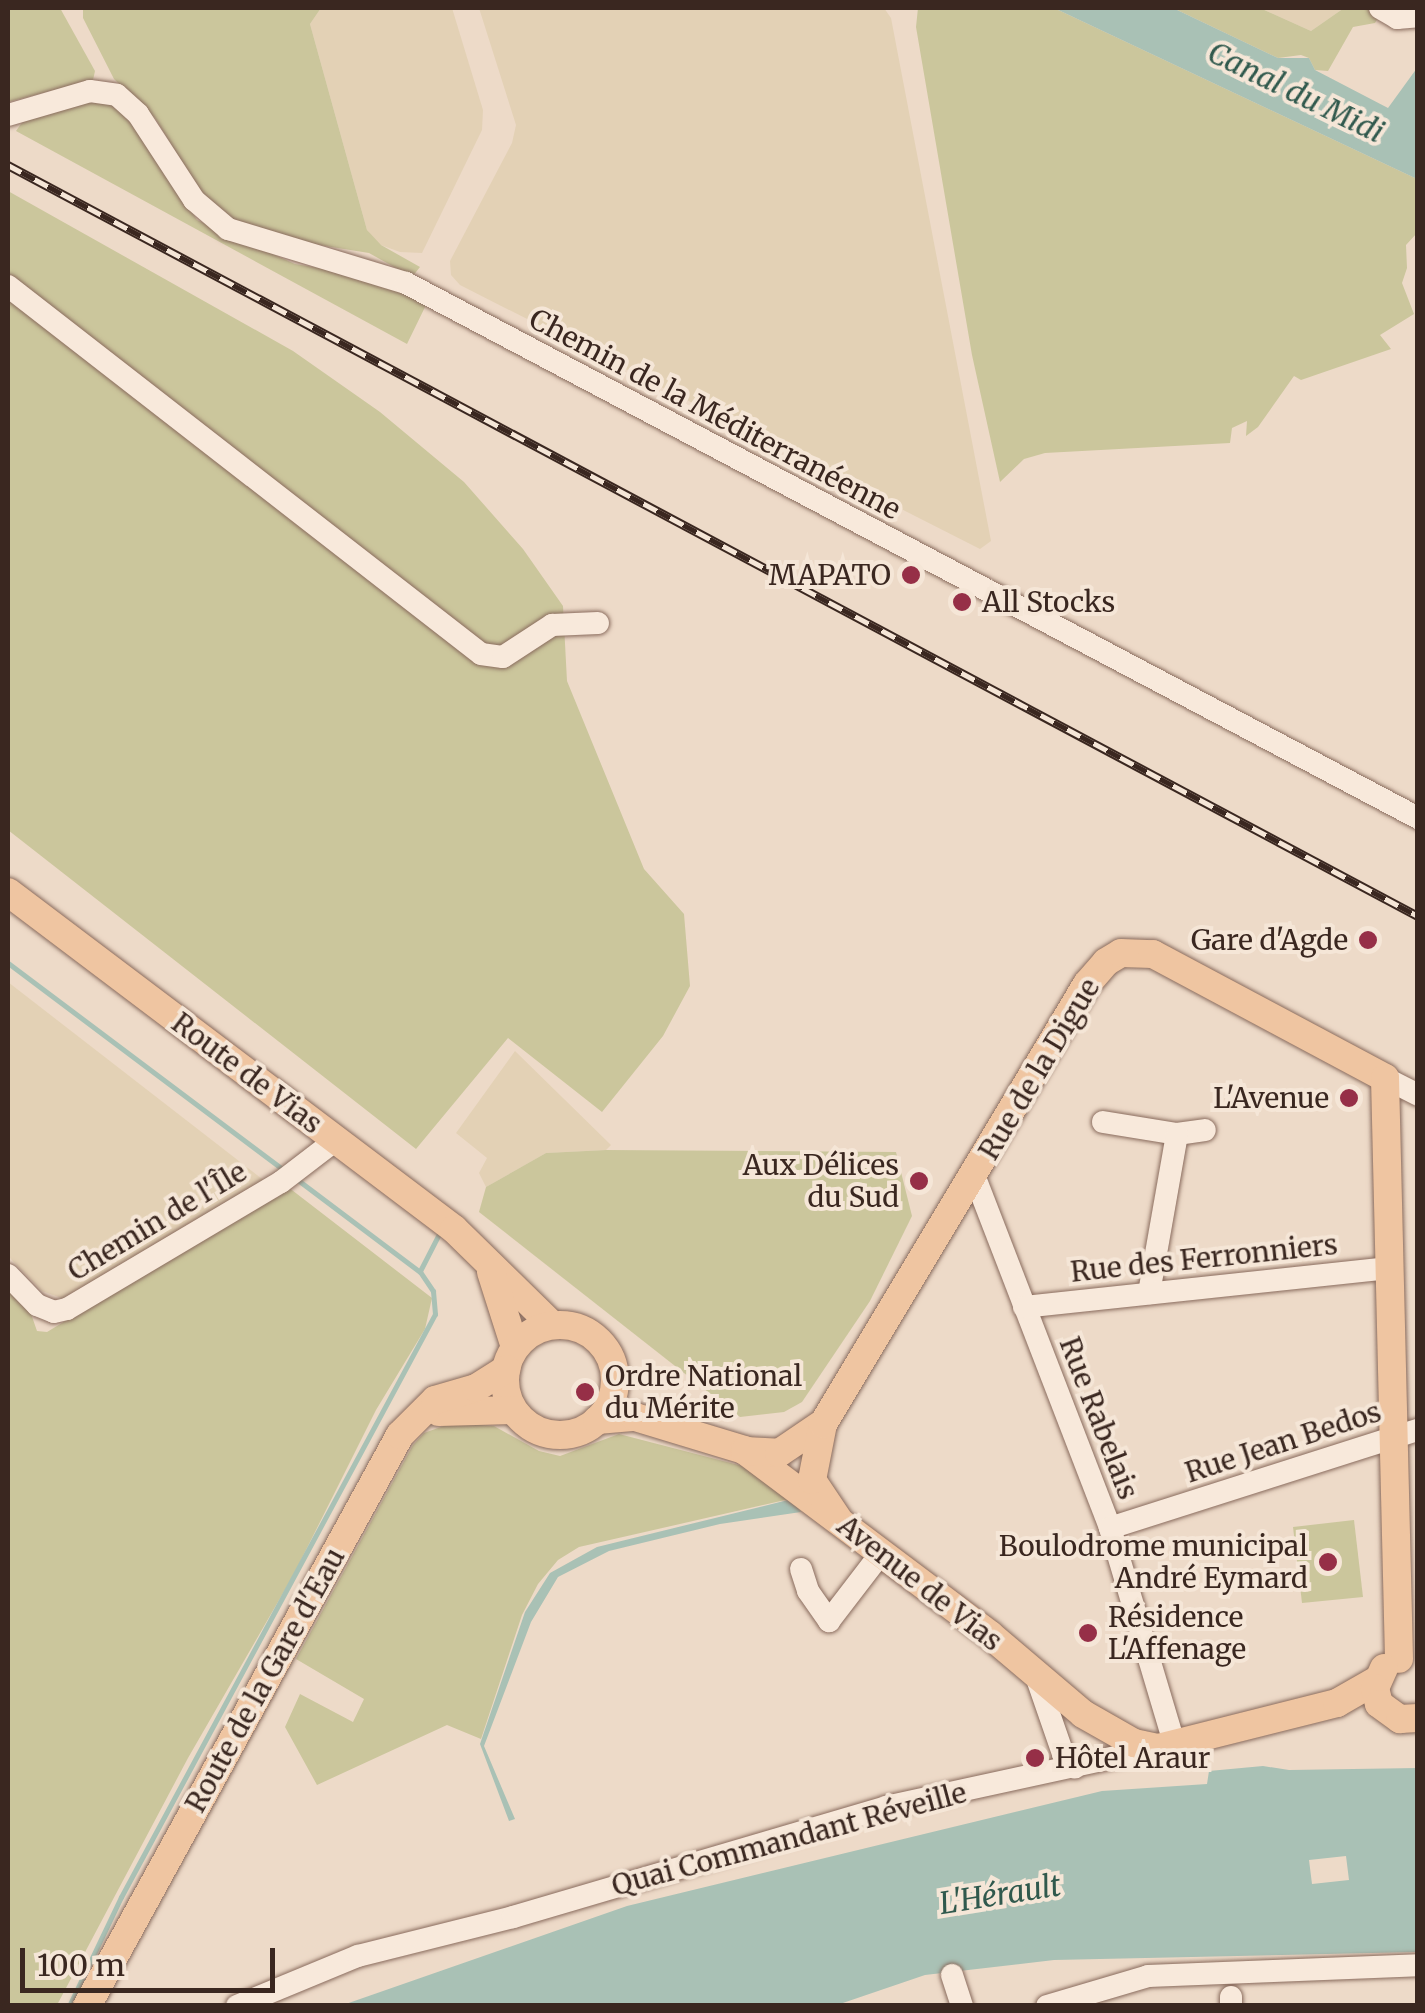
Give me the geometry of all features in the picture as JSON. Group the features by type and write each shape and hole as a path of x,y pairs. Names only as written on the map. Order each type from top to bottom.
{"main road":[{"name":"Route de Vias","path":"8,892 454,1230 552,1325"},
{"name":"Rue de la Digue","path":"838,1520 812,1480 822,1424 1087,984 1106,962 1121,953 1153,954 1385,1078"},
{"path":"1385,1078 1390,1268 1406,1434 1408,1660"},
{"name":"Route de Vias","path":"484,1257 503,1299 510,1358"},
{"path":"552,1325 567,1325 595,1338 612,1363 616,1381 610,1401 597,1420 575,1432 550,1434 526,1423 513,1410 506,1393 510,1358 530,1333 552,1325"},
{"name":"Route de la Gare d'Eau","path":"87,2006 400,1434 436,1400 476,1388 510,1358"},
{"name":"Avenue de Vias","path":"616,1381 677,1426"},
{"path":"418,1415 470,1409 513,1410"},
{"name":"Avenue de Vias","path":"597,1420 635,1417 677,1426 744,1450 882,1552 1108,1731 1166,1746"},
{"name":"Rue de la Digue","path":"744,1450 780,1453 822,1424"},
{"name":"Quai Commandant Réveille","path":"1398,1712 1382,1670 1408,1660"},
{"name":"Quai Commandant Réveille","path":"1166,1746 1350,1700 1398,1712"},
{"name":"Route de la Gare d'Eau","path":"112,2006 116,1948"}],"street":[{"path":"1380,8 1397,18 1418,16"},
{"name":"Chemin de la Méditerranéenne","path":"8,116 90,91 117,95 138,114 194,200 228,229 406,283 1418,818"},
{"path":"8,286 481,654 502,658 552,626 598,623"},
{"name":"Rue de la Digue","path":"1385,1078 1418,1095"},
{"path":"1104,1122 1177,1134 1205,1130"},
{"path":"1149,1294 1177,1134"},
{"name":"Chemin de l'Île","path":"8,1275 37,1305 54,1312 66,1310 287,1178 347,1148"},
{"name":"Rue Rabelais","path":"974,1176 1110,1528 1166,1746"},
{"name":"Rue des Ferronniers","path":"1024,1307 1390,1268"},
{"name":"Rue Jean Bedos","path":"1110,1528 1406,1434"},
{"path":"801,1569 808,1591 830,1622 882,1552"},
{"path":"1035,1673 1063,1754 1075,1768"},
{"name":"Quai Commandant Réveille","path":"238,2006 358,1956 512,1917 886,1807 1166,1746"},
{"path":"1046,2006 1148,1976 1418,1965"},
{"path":"952,1975 962,2006"}],"shaded area":[{"path":"8,8 60,8 95,71 93,80 8,102"},
{"path":"83,8 321,8 310,24 367,230 381,245 420,267 412,277 369,253 294,241 229,218 206,201 155,118 114,79 83,18"},
{"path":"321,8 452,8 483,110 482,130 422,253 400,252 378,244 367,230 310,24"},
{"path":"479,8 884,8 891,18 991,541 980,549 460,285 451,275 450,261 512,143 516,125"},
{"path":"918,8 1054,8 1417,179 1417,233 1406,245 1407,268 1402,283 1414,314 1380,335 1391,349 1301,380 1294,376 1258,427 1246,436 1247,421 1232,428 1230,443 1045,453 1024,459 1000,482 972,355 916,27"},
{"path":"1173,8 1260,8 1311,31 1344,8 1382,11 1375,23 1353,27 1328,71 1315,70 1309,58 1301,55 1278,58"},
{"path":"1260,8 1344,8 1311,31"},
{"path":"98,97 119,102 197,220 295,264 368,276 426,305 407,344 16,131 30,111"},
{"path":"8,191 293,351 380,412 464,482 523,549 563,606 567,681 644,869 684,914 690,986 663,1036 602,1112 508,1038 416,1149 8,830"},
{"path":"8,982 266,1182 64,1299 42,1291 8,1256"},
{"path":"515,1051 611,1145 606,1150 546,1153 486,1187 479,1173 487,1158 456,1133"},
{"path":"896,1152 912,1216 870,1301 802,1402 784,1412 740,1417 479,1212 486,1187 546,1153"},
{"path":"288,1187 432,1298 425,1329 376,1410 294,1574 188,1758 57,2005 8,2005 8,1287 29,1308 37,1331 47,1332"},
{"path":"452,1423 494,1426 539,1451 560,1456 619,1434 750,1468 794,1498 579,1547 558,1560 538,1584 522,1615 481,1739 447,1725 317,1785 285,1727 300,1694 353,1722 364,1699 296,1659 413,1445 424,1433"},
{"name":"Boulodrome municipal André Eymard","path":"1354,1520 1363,1597 1302,1603 1293,1527"}],"water":[{"name":"Canal du Midi","path":"1054,8 1173,8 1278,58 1309,58 1315,70 1388,108 1417,68 1417,179"},
{"path":"792,1499 801,1512 720,1524 609,1551 558,1577 531,1622 484,1746 515,1819 509,1821 480,1744 525,1612 550,1573 597,1547"},
{"name":"L'Hérault","path":"1263,1766 1289,1770 1417,1768 1417,1952 1054,1960 925,1975 834,2006 340,2006 627,1906 1102,1791 1207,1784 1209,1771"}],"pier":[{"path":"1346,1856 1349,1880 1312,1884 1309,1860"}],"waterway":[{"path":"8,963 285,1171"},
{"path":"69,2006 121,1897 435,1314 433,1291 420,1272 298,1180"},
{"path":"420,1271 440,1232"}],"railway":[{"path":"8,165 1418,916"}],"place":[{"name":"MAPATO","path":"911,575"},
{"name":"All Stocks","path":"962,602"},
{"name":"Gare d'Agde","path":"1368,940"},
{"name":"L'Avenue","path":"1349,1098"},
{"name":"Aux Délices du Sud","path":"919,1181"},
{"name":"Ordre National du Mérite","path":"585,1392"},
{"name":"Boulodrome municipal André Eymard","path":"1328,1562"},
{"name":"Résidence L'Affenage","path":"1088,1633"},
{"name":"Hôtel Araur","path":"1035,1758"}]}
